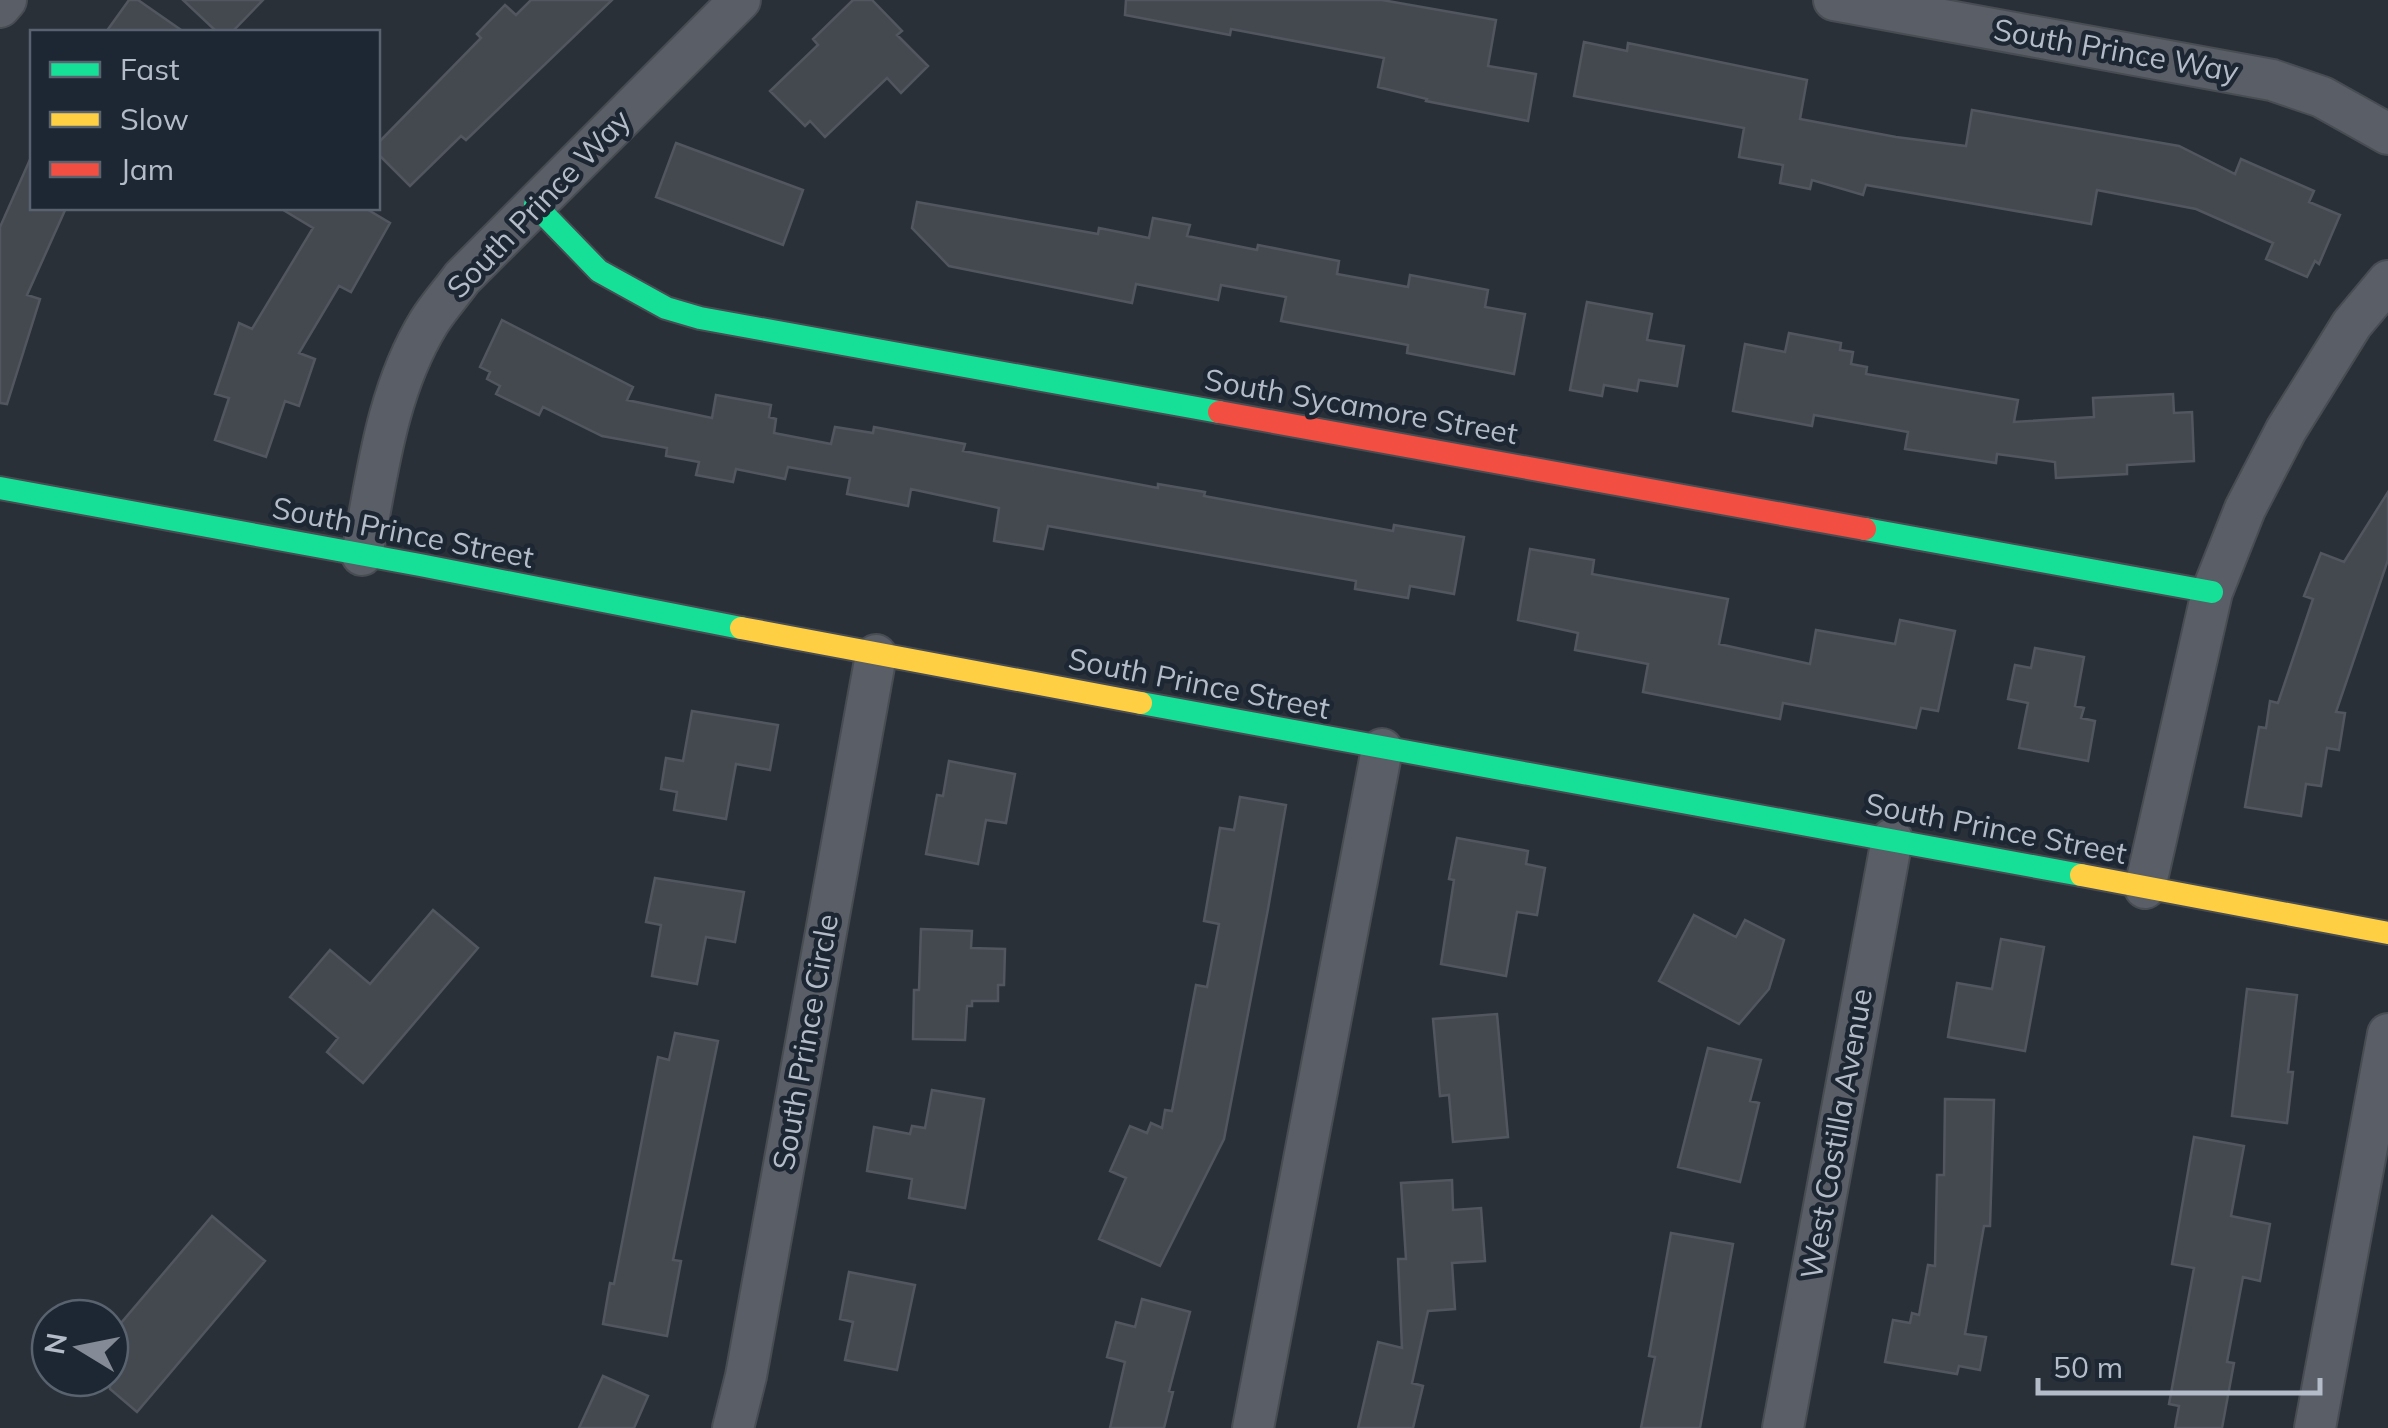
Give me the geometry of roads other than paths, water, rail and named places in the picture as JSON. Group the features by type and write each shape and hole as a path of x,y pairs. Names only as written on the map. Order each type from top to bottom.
{"street":[{"path":"0,8 6,0"},
{"name":"South Prince Way","path":"362,555 386,426 405,369 430,321 462,278 740,0"},
{"name":"South Prince Way","path":"1834,0 2272,80 2322,97 2388,134"},
{"name":"South Sycamore Street","path":"536,205 599,271 654,302 700,318 2212,592"},
{"path":"2145,888 2212,592 2245,509 2286,430 2352,324 2388,281"},
{"name":"South Prince Street","path":"0,488 876,656 1892,839 2388,933"},
{"name":"South Prince Circle","path":"732,1428 746,1376 876,656"},
{"path":"1253,1428 1382,749"},
{"name":"West Costilla Avenue","path":"1783,1428 1892,839"},
{"path":"2315,1428 2388,1034"}]}
